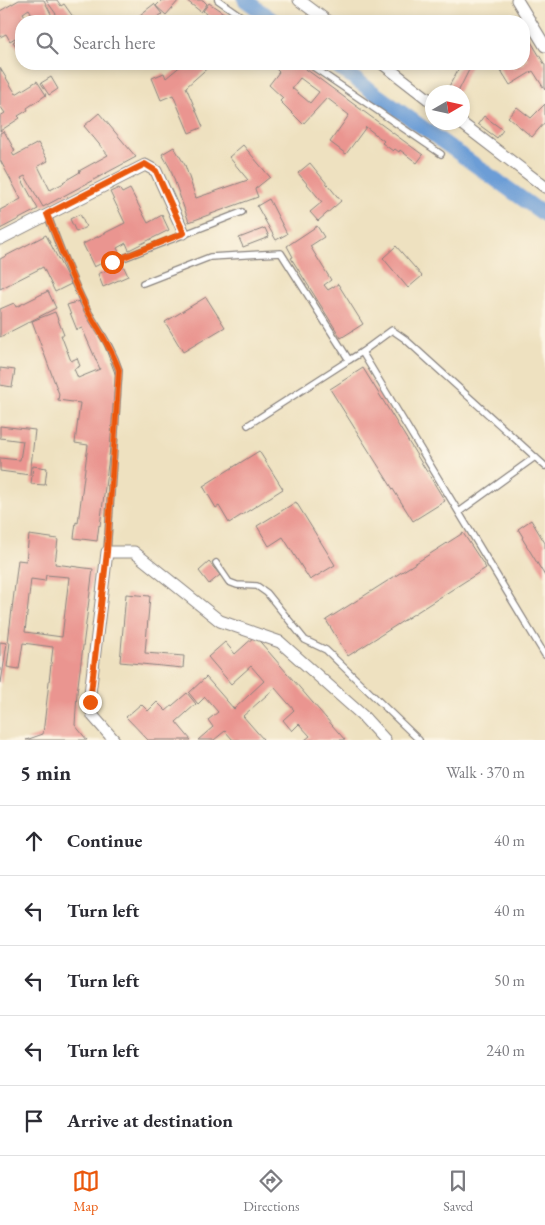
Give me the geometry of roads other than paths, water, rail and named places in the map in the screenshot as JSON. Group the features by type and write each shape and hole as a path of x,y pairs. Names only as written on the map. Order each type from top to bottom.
{"street":[{"path":"299,0 319,15"},
{"path":"517,0 526,15"},
{"path":"530,21 545,46"},
{"path":"391,70 425,97"},
{"path":"470,130 545,187"},
{"path":"0,239 145,164 156,171 184,233"},
{"path":"114,740 94,716 90,702 107,552 134,552 220,621 280,642 362,715 385,740"}],"lane":[{"path":"218,0 239,15"},
{"path":"318,70 441,154"},
{"path":"112,262 242,212"},
{"path":"47,214 79,291 114,354 119,370 107,552"},
{"path":"143,284 210,257 281,254 350,360"},
{"path":"248,425 350,360 392,330 405,339 545,466"},
{"path":"362,352 544,652"},
{"path":"459,512 536,457"},
{"path":"216,563 229,582 237,585 257,586 267,593 305,640 326,650 419,740"}],"waterway":[{"path":"245,0 266,15"},
{"path":"342,70 545,215"}]}
